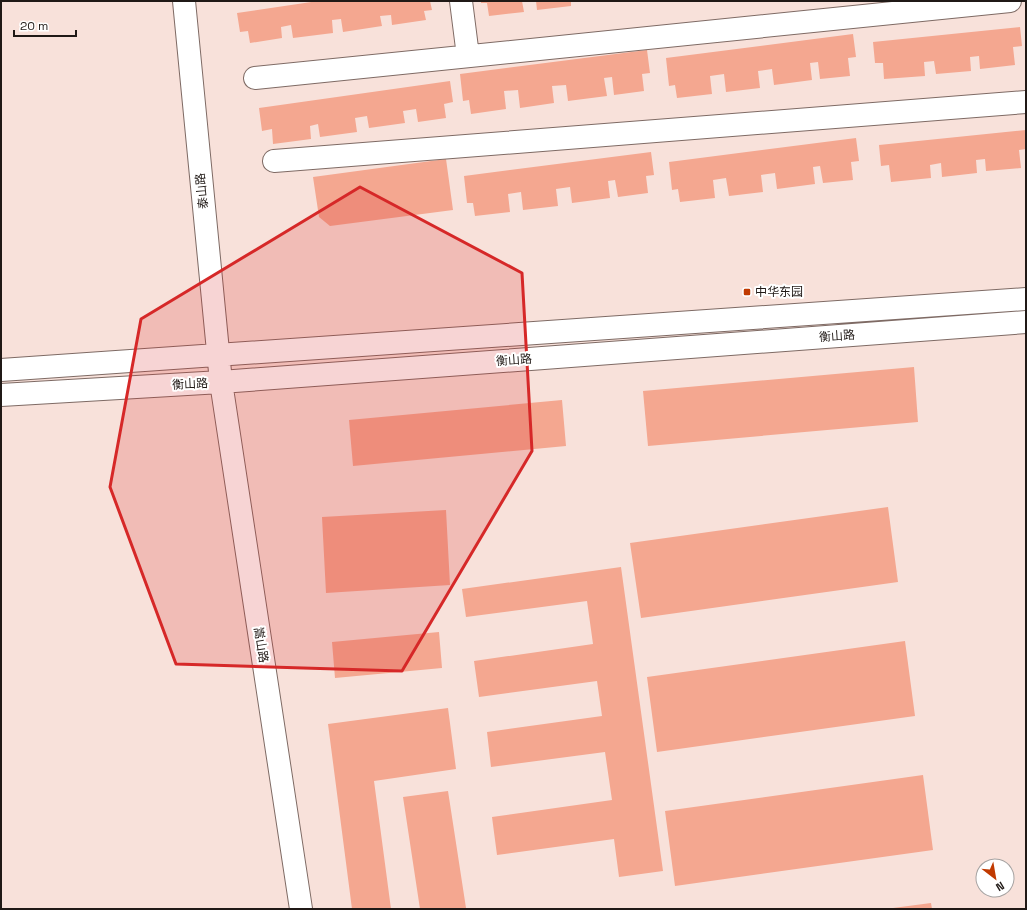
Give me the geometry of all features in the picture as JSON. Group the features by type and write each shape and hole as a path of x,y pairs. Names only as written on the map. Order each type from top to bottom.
{"street":[{"name":"泰山路","path":"184,1 221,382"},
{"path":"461,1 468,56"},
{"path":"255,78 1010,1"},
{"path":"274,161 1026,102"},
{"name":"衡山路","path":"1,370 1026,299"},
{"name":"衡山路","path":"1,395 221,382 1026,322"},
{"name":"嵩山路","path":"221,382 302,909"}],"highlighted area":[{"path":"360,187 522,273 532,451 402,671 176,664 110,487 141,319"}],"building":[{"path":"318,1 430,1 432,10 424,11 426,20 392,25 391,15 380,16 382,26 343,32 341,19 332,20 333,33 293,38 291,25 281,27 282,38 250,43 248,31 240,32 237,13"},
{"path":"481,1 522,1 524,12 489,16 487,3 481,3"},
{"path":"536,1 571,1 571,6 537,10"},
{"path":"1020,27 1022,46 1013,47 1015,65 980,69 979,56 970,57 971,71 936,74 934,61 924,62 925,76 884,79 883,63 875,63 873,42"},
{"path":"853,34 856,57 848,58 850,76 820,79 818,62 810,63 812,80 774,85 772,69 758,71 760,88 726,92 724,74 710,76 712,94 677,98 675,85 669,86 666,58"},
{"path":"647,50 650,73 642,74 644,91 614,95 612,77 604,78 607,96 568,101 566,85 552,86 554,103 520,108 518,90 504,91 506,109 471,114 469,100 463,101 460,74"},
{"path":"450,81 453,102 444,104 446,118 418,122 416,109 403,111 405,123 369,128 367,116 355,118 357,132 320,137 318,124 310,126 311,139 273,144 272,129 262,131 259,108"},
{"path":"1026,130 1026,149 1019,150 1021,168 986,171 985,159 976,160 977,173 942,177 941,163 930,165 931,178 891,182 889,165 881,166 879,145"},
{"path":"856,138 859,161 851,162 853,180 823,183 820,166 813,167 815,184 777,189 775,173 761,175 763,192 729,196 726,178 713,180 715,198 680,202 678,189 672,190 669,162"},
{"path":"651,152 654,175 646,176 648,193 618,197 615,180 608,181 610,198 572,203 570,187 556,189 558,206 523,210 521,192 508,194 510,212 475,216 473,203 467,203 464,176"},
{"path":"446,159 453,210 330,226 319,217 313,177"},
{"path":"914,367 918,422 648,446 643,391"},
{"path":"562,400 566,446 353,466 349,420"},
{"path":"888,507 898,582 641,618 630,543"},
{"path":"446,510 450,585 326,593 322,517"},
{"path":"621,567 663,871 619,877 614,839 497,855 492,817 612,800 605,752 491,767 487,732 602,716 597,681 479,697 474,661 593,644 587,601 466,617 462,589"},
{"path":"439,632 442,668 335,678 332,642"},
{"path":"905,641 915,716 657,752 647,677"},
{"path":"448,708 456,769 374,781 391,909 352,909 328,724"},
{"path":"923,775 933,850 675,886 665,811"},
{"path":"448,791 466,908 420,909 403,797"},
{"path":"931,903 932,909 893,909 893,908"}],"place":[{"name":"中华东园","path":"747,292"}]}
